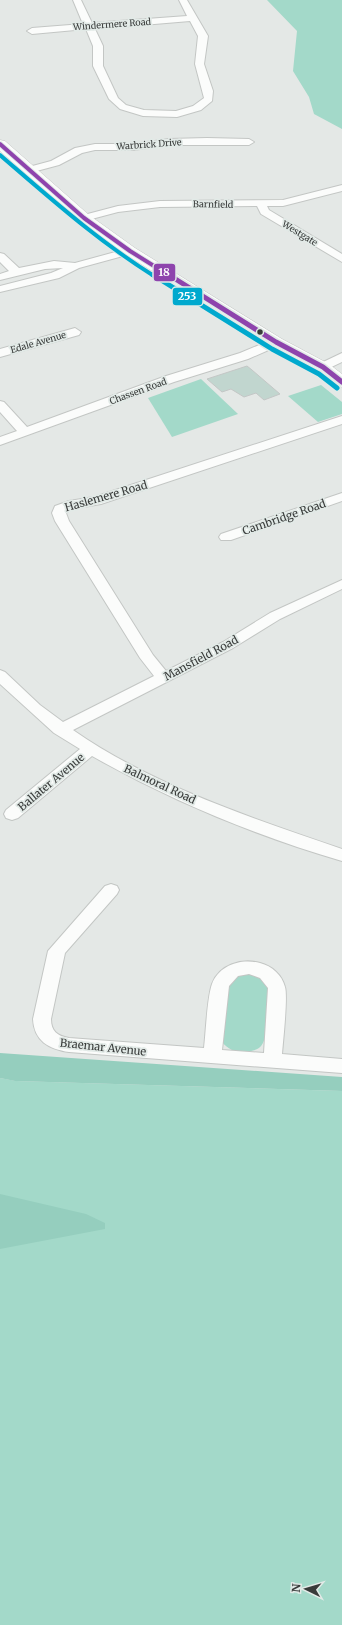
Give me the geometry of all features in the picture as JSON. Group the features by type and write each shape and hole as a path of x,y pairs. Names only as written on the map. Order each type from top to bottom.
{"main road":[{"path":"1,146 84,218 130,251 276,342 323,367 342,382"}],"street":[{"path":"77,0 98,46 98,66 114,98 123,107 131,111 151,114 166,114 187,111 197,108 209,99 209,90 200,69 204,42 203,36 183,0"},
{"name":"Windermere Road","path":"32,31 193,18"},
{"name":"Warbrick Drive","path":"29,170 55,163 79,150 95,147 133,147 169,142 251,142"},
{"name":"Barnfield","path":"84,218 118,209 160,204 262,204 296,201 342,188"},
{"name":"Westgate","path":"262,204 262,208 265,212 342,259"},
{"path":"0,289 55,276 75,266 130,251"},
{"path":"0,256 17,273"},
{"path":"0,277 48,266 64,264 75,266"},
{"name":"Edale Avenue","path":"0,353 76,332"},
{"name":"Chassen Road","path":"0,441 170,380 244,356 276,342"},
{"path":"323,367 342,357"},
{"path":"0,405 25,432"},
{"name":"Haslemere Road","path":"164,678 147,658 62,521 59,513 60,509 69,504 96,501 342,420"},
{"name":"Cambridge Road","path":"226,537 342,497"},
{"name":"Mansfield Road","path":"59,729 66,727 164,678 228,644 275,616 342,584"},
{"name":"Balmoral Road","path":"0,675 20,696 59,729 90,749 216,809 342,855"},
{"name":"Ballater Avenue","path":"12,814 90,749"},
{"name":"Braemar Avenue","path":"111,890 57,951 42,1019 44,1032 53,1042 69,1045 342,1066"},
{"path":"212,1056 220,985 223,978 229,972 238,968 248,967 260,969 268,974 274,981 277,988 273,1060"}],"green space":[{"path":"267,0 342,0 342,129 314,114 309,97 293,71 297,31"},
{"path":"201,379 238,414 172,437 148,398"},
{"path":"321,385 342,402 342,414 318,422 288,396"},
{"path":"241,973 257,974 269,987 268,1020 263,1044 259,1048 244,1052 232,1050 222,1042 226,985"},
{"path":"0,1053 342,1077 342,1091 15,1081 0,1078"},
{"path":"0,1078 16,1081 342,1091 342,1625 0,1625"},
{"path":"0,1194 86,1214 105,1223 105,1229 0,1249"}],"building":[{"path":"247,366 280,394 264,400 256,393 244,397 231,389 222,392 207,379"}],"transit line":[{"name":"18","path":"0,144 84,218 130,251 276,342 323,367 342,382"},
{"name":"253","path":"0,155 79,224 125,258 272,349 319,374 337,388"}]}
